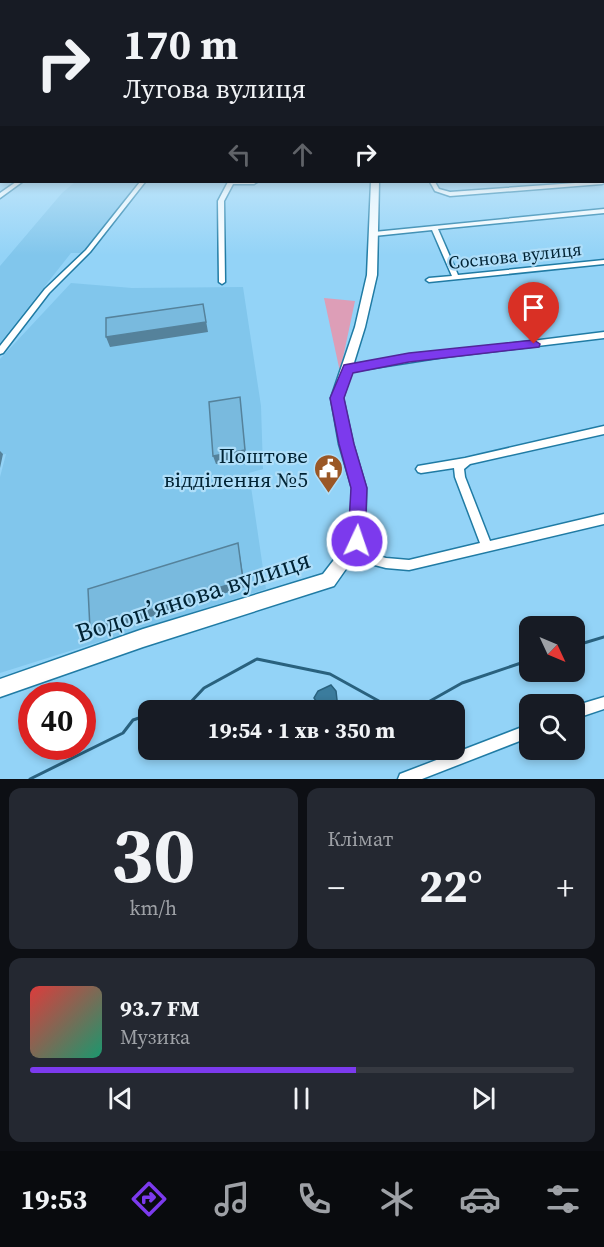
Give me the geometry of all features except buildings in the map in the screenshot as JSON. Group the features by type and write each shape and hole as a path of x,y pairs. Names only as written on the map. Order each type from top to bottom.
{"street":[{"path":"0,196 18,183"},
{"path":"0,351 47,291 88,251 141,183"},
{"path":"222,282 221,201 231,183"},
{"name":"Водоп’янова вулиця","path":"0,688 143,638 328,579 357,541 359,488 346,444 337,398 348,369 372,275 375,183"},
{"path":"434,183 437,190 450,194 579,183"},
{"path":"374,234 604,211"},
{"path":"434,228 456,278"},
{"name":"Соснова вулиця","path":"429,280 604,262"},
{"path":"348,369 409,358 604,335"},
{"path":"421,469 468,461 604,430"},
{"path":"468,461 459,467 460,477 487,547"},
{"path":"348,553 386,563 410,565 604,519"},
{"path":"585,709 604,703"},
{"path":"405,779 519,734"}],"shaded area":[{"path":"74,183 137,183 84,253 71,253 0,343 0,266 62,193"},
{"path":"71,283 132,288 243,287 261,406 263,469 249,473 266,589 0,673 0,477 6,454 0,455 0,359"},
{"path":"324,298 355,301 340,372"},
{"path":"331,685 336,691 337,700 315,700 314,698 318,691"}],"waterway":[{"path":"585,643 604,637"},
{"path":"193,700 204,688 257,659 330,674 377,700"},
{"path":"432,700 462,683 519,664"},
{"path":"30,779 123,733 133,720 138,718"}],"place":[{"name":"Поштове відділення №5","path":"329,494"}],"route":[{"path":"357,541 359,488 346,444 337,398 348,369 409,358 534,344"}]}
